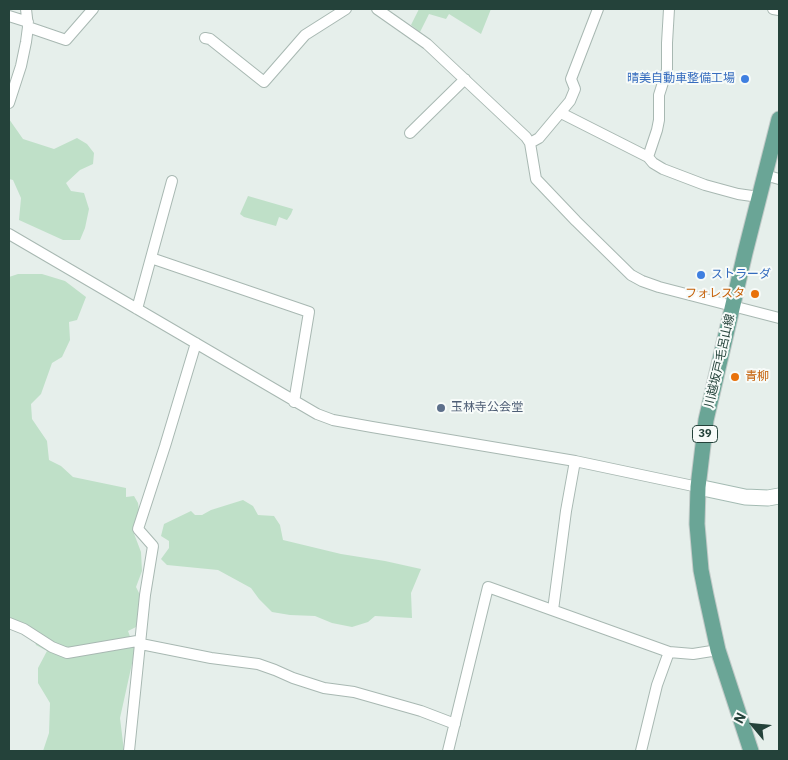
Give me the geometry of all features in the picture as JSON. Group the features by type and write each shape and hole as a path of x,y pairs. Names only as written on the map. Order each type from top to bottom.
{"main road":[{"name":"川越坂戸毛呂山線","path":"751,751 718,650 701,570 697,524 698,487 706,420 759,197 772,177 779,119"}],"street":[{"path":"9,103 21,66 28,25 26,9"},
{"path":"9,16 66,40 93,9"},
{"path":"205,38 210,39 264,82 305,35 346,9"},
{"path":"377,9 426,44 526,137 530,143 536,179 626,270 642,281 732,307 779,318"},
{"path":"530,143 540,138 570,100 575,89 571,79 598,9"},
{"path":"648,158 657,130 659,95 667,70 669,9"},
{"path":"773,9 779,10"},
{"path":"410,133 465,79"},
{"path":"561,112 648,158 663,169 705,185 738,194 759,197"},
{"path":"137,308 172,182"},
{"path":"9,234 294,402 333,420 575,462 744,497 768,498 779,496"},
{"path":"151,258 309,312 294,402"},
{"path":"129,751 145,595 153,546 138,529 196,343"},
{"path":"553,610 566,511 575,462"},
{"path":"448,751 488,587 669,652 693,654 718,650"},
{"path":"9,623 24,629 52,647 68,653 137,641 141,644 211,658 258,664 324,688 354,692 421,711 454,724"},
{"path":"641,751 657,685 669,652"}],"green space":[{"path":"419,9 491,9 481,34 449,14 446,19 429,14 420,32 411,25"},
{"path":"9,119 23,139 54,149 77,138 87,144 94,153 93,164 80,170 66,183 71,191 84,193 89,209 80,240 63,240 19,220 21,198 13,180 9,179"},
{"path":"248,196 293,209 287,220 279,217 276,226 244,217 240,214"},
{"path":"18,274 42,274 65,281 86,297 77,320 69,322 70,340 62,357 52,363 41,394 31,404 32,419 47,441 49,460 61,466 73,477 126,488 126,497 134,496 138,503 140,517 133,531 141,552 142,571 136,587 140,595 138,626 128,631 135,650 120,718 124,751 43,751 49,733 50,703 38,683 38,668 47,651 36,645 31,627 9,617 9,277"},
{"path":"243,500 253,506 258,515 274,516 280,525 283,540 341,554 421,569 411,593 412,618 375,616 368,622 352,627 332,623 315,616 272,612 251,588 218,570 167,565 161,559 169,548 169,541 161,536 164,524 191,511 195,515 202,515 211,510"}],"place":[{"name":"晴美自動車整備工場","path":"745,79"},
{"name":"ストラーダ","path":"701,275"},
{"name":"フォレスタ","path":"755,294"},
{"name":"青柳","path":"735,377"},
{"name":"玉林寺公会堂","path":"441,408"}]}
